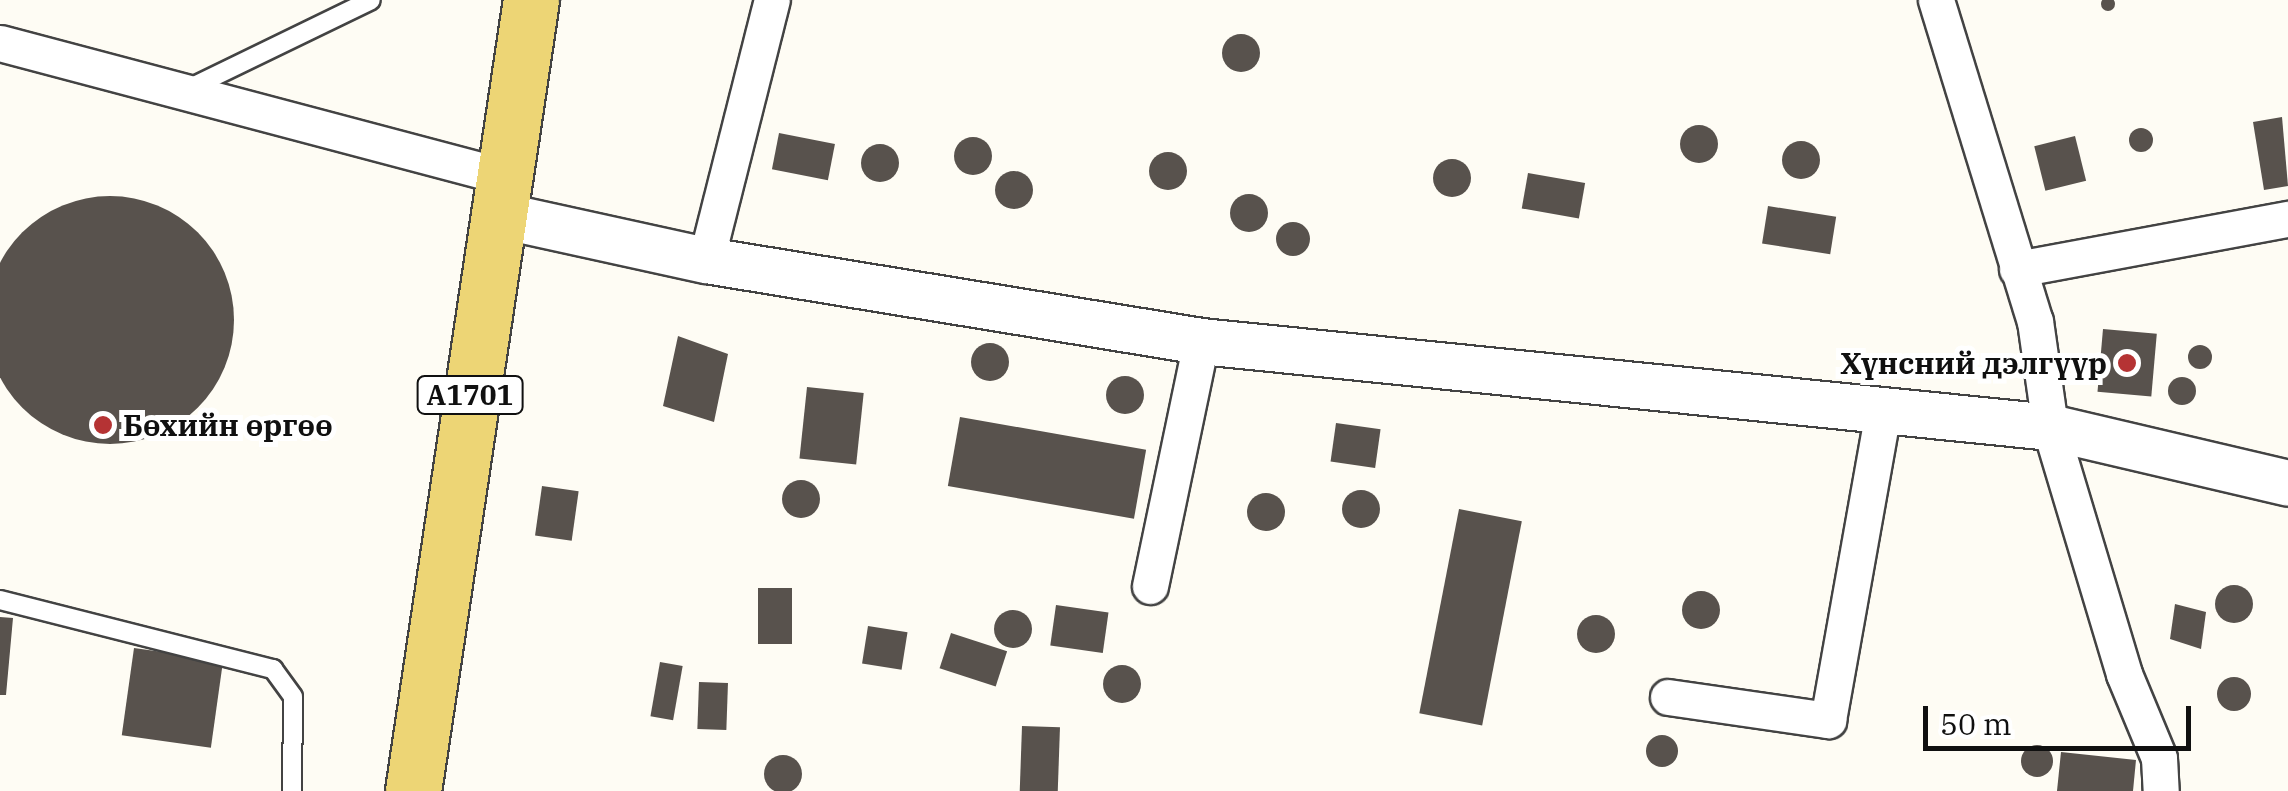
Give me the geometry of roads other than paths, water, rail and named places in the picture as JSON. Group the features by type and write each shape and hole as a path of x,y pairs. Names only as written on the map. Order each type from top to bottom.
{"main road":[{"name":"A1701","path":"413,791 531,0"}],"street":[{"path":"706,260 772,0"},
{"path":"1936,0 2035,321 2050,427 2124,674 2159,758 2160,791"},
{"path":"0,43 183,91 706,260 1201,341 2050,427 2288,483"},
{"path":"2016,269 2288,219"},
{"path":"1150,586 1201,341"},
{"path":"1668,696 1828,720 1884,411"}],"lane":[{"path":"183,91 371,0"},
{"path":"0,600 273,669 293,697 292,791"}],"place":[{"name":"Хүнсний дэлгүүр","path":"2127,363"},
{"name":"Бөхийн өргөө","path":"103,425"}]}
